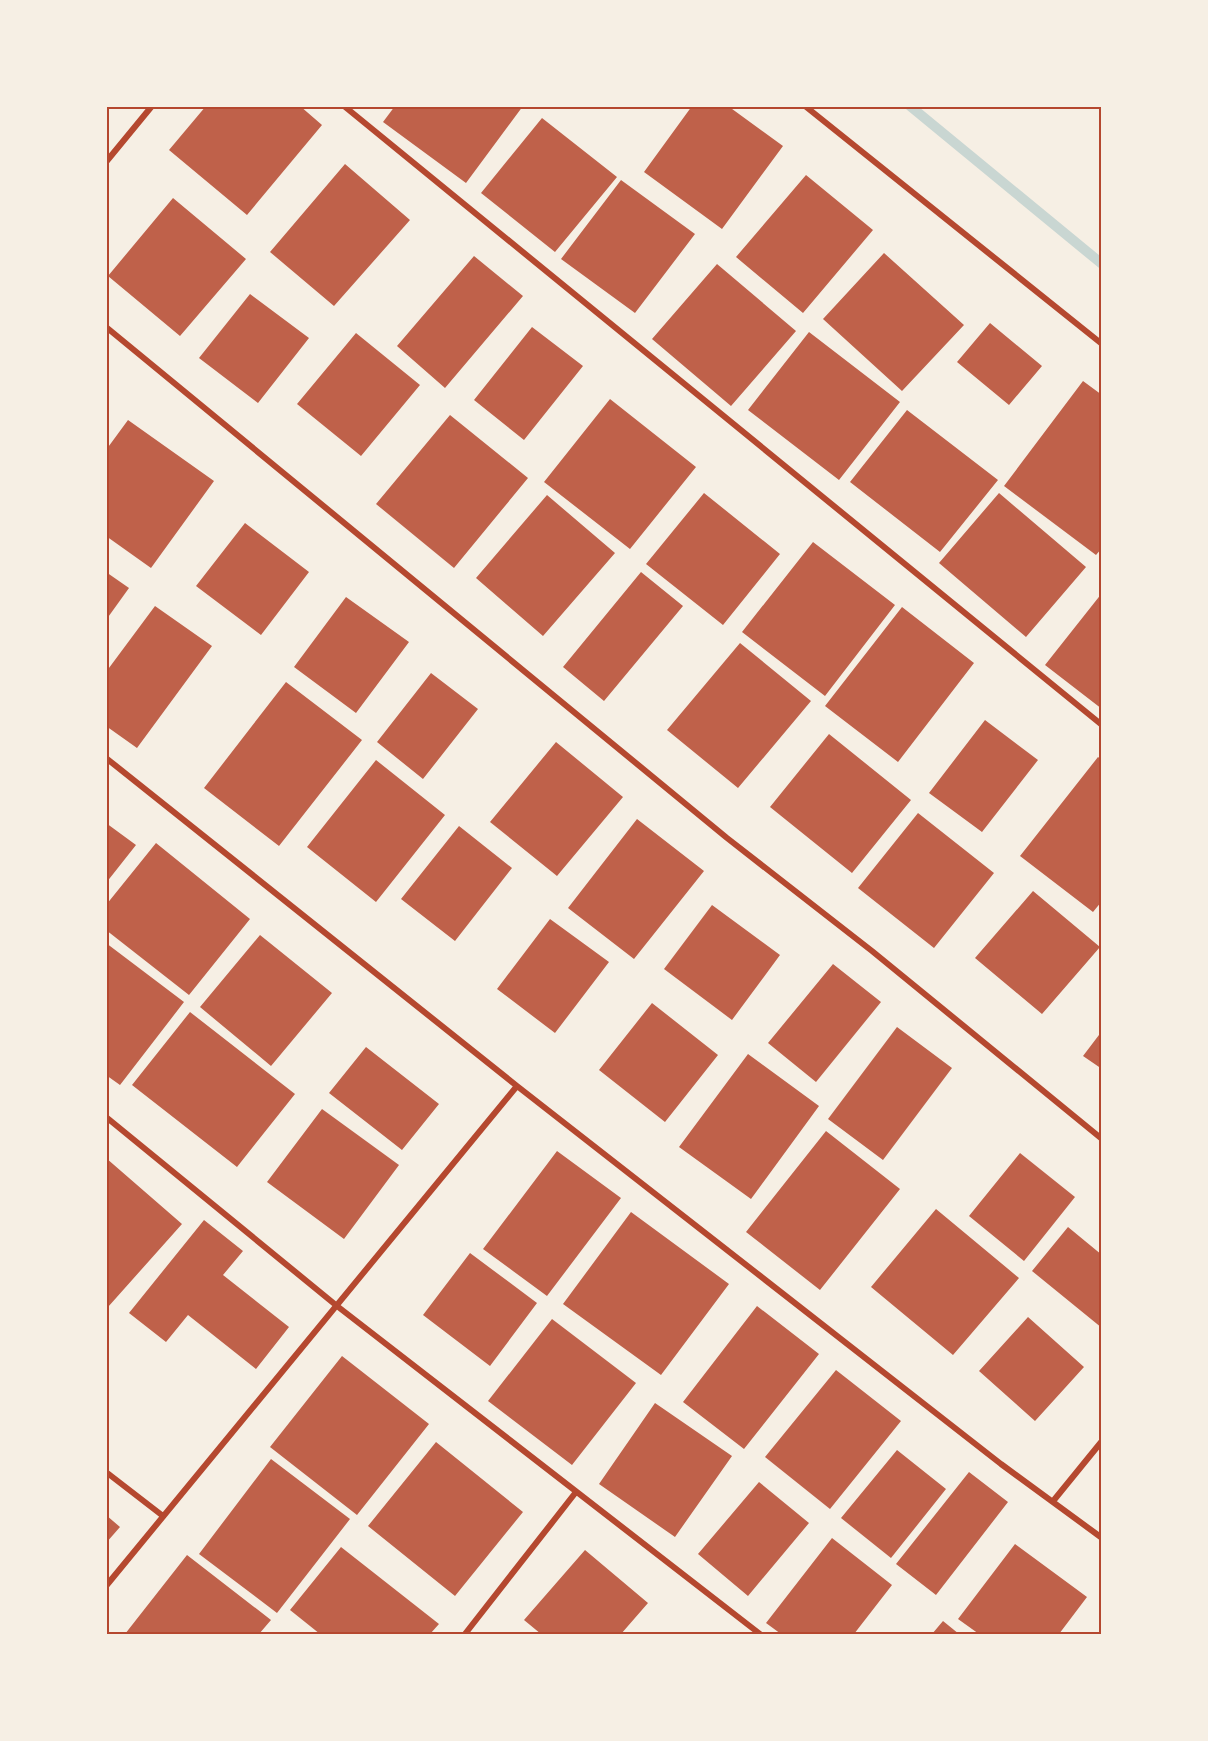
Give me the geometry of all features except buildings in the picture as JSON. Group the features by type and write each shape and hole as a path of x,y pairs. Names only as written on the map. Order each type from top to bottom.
{"street":[{"path":"106,162 152,106"},
{"path":"344,106 1101,725"},
{"path":"805,106 1101,344"},
{"path":"106,327 727,838 872,951 1101,1139"},
{"path":"106,758 517,1086 1001,1464 1054,1500 1101,1538"},
{"path":"106,1586 517,1086"},
{"path":"106,1117 337,1306 760,1635"},
{"path":"1054,1500 1101,1441"},
{"path":"106,1472 163,1516"},
{"path":"465,1635 576,1492"}],"waterway":[{"path":"910,106 1102,264"}]}
